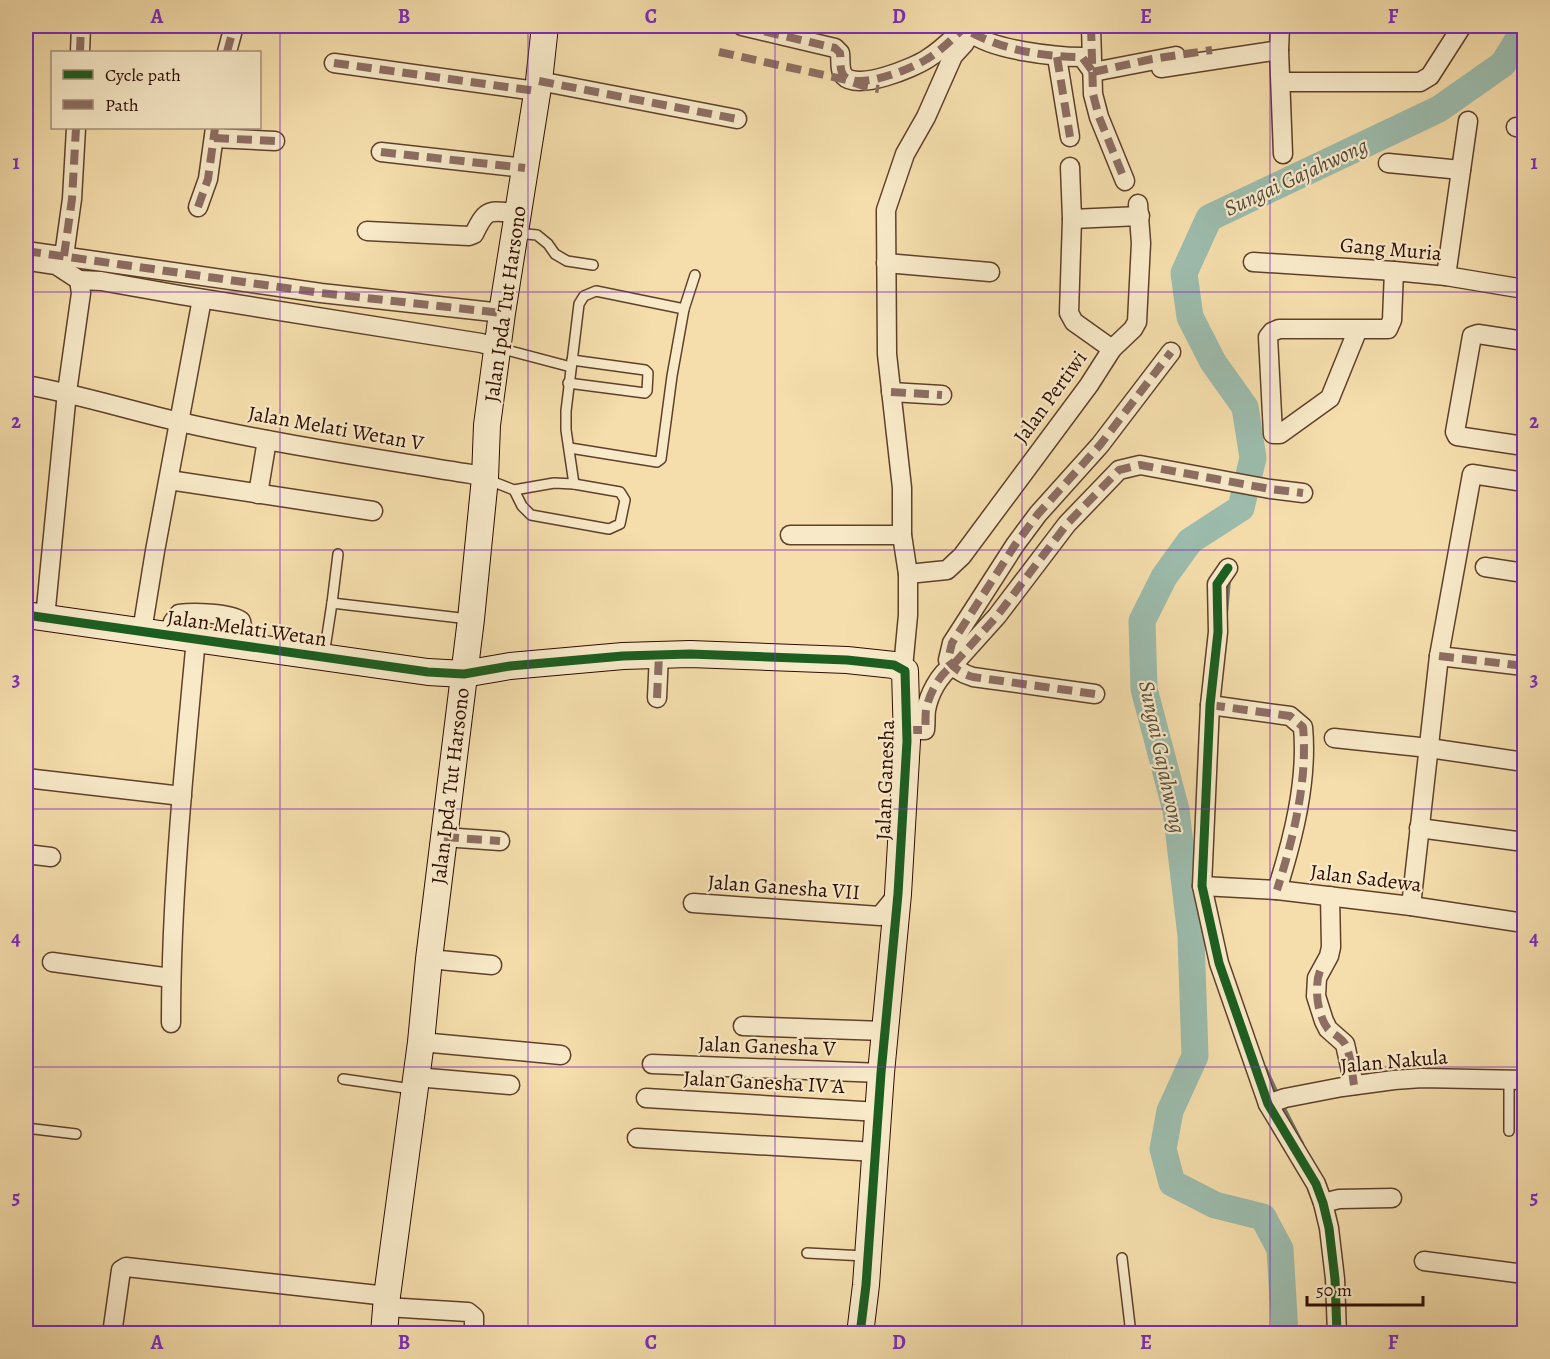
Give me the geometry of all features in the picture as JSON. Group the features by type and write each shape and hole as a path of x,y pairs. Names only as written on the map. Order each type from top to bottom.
{"street":[{"path":"80,51 81,26"},
{"path":"227,51 234,26"},
{"name":"Jalan Ipda Tut Harsono","path":"384,1334 386,1301 421,1042 471,619 485,478 487,425 545,26"},
{"path":"742,26 835,48 840,53 844,75 848,79 859,81 875,79 916,65 970,27"},
{"path":"1091,26 1092,84 1096,109 1125,181"},
{"path":"1280,26 1283,154"},
{"path":"1281,82 1420,82 1430,76 1462,26"},
{"path":"970,27 988,42 1057,57 1082,57 1093,72"},
{"path":"464,674 510,666 690,654 847,660 903,668 908,615 908,574 902,535 902,488 887,354 886,210 905,154 926,117 953,56 970,27"},
{"path":"1093,72 1152,59 1212,50"},
{"path":"1161,68 1279,50"},
{"path":"1057,57 1070,137"},
{"path":"334,63 537,86 737,119"},
{"path":"1446,276 1468,122"},
{"path":"64,256 72,199 76,129"},
{"path":"198,207 208,179 214,133 275,141"},
{"path":"381,152 525,168"},
{"path":"1388,163 1461,170"},
{"name":"Jalan Pertiwi","path":"908,574 947,570 962,556 1089,385 1112,349 1074,322 1070,313 1072,219 1070,167"},
{"path":"1072,219 1139,210 1141,243 1137,322 1133,329 1112,349"},
{"path":"368,231 469,236 474,234 487,213 494,212 516,223"},
{"path":"26,251 321,293 502,313"},
{"path":"26,261 56,265 79,280 101,280 202,299 481,343 499,348"},
{"name":"Gang Muria","path":"1253,262 1446,276 1524,289"},
{"path":"886,263 990,272"},
{"path":"1358,329 1330,398 1280,434 1273,434 1268,337 1270,334 1279,329 1358,329 1388,329 1392,320 1394,271"},
{"path":"35,617 81,293 79,280"},
{"path":"142,631 151,571 202,299"},
{"path":"1524,341 1478,333 1472,336 1455,432 1457,436 1524,446"},
{"path":"1095,694 973,677 952,666 948,660 952,643 1015,544 1038,514 1100,445 1171,352"},
{"name":"Jalan Melati Wetan V","path":"26,385 67,392 179,422 267,440 485,478"},
{"path":"891,392 942,395"},
{"path":"258,494 267,440"},
{"path":"907,730 925,730 928,702 944,671 952,666 997,616 1067,524 1119,470 1140,465 1303,493"},
{"path":"1411,906 1439,656 1472,474 1524,482"},
{"path":"169,480 373,511"},
{"path":"790,535 902,535"},
{"path":"1485,567 1524,573"},
{"path":"1228,568 1217,584 1218,632 1206,886 1219,963 1276,1101 1327,1202 1334,1269 1337,1334"},
{"path":"170,635 173,622 179,614 229,616 241,621 243,646"},
{"name":"Jalan Melati Wetan","path":"35,617 428,672 464,674"},
{"path":"171,1023 171,978 182,796 196,639"},
{"path":"657,698 659,655"},
{"path":"1439,656 1524,666"},
{"name":"Jalan Ganesha","path":"860,1334 868,1257 884,1030 898,894 907,730 903,668"},
{"path":"1214,705 1290,716 1303,727 1299,803 1292,841 1277,890"},
{"path":"1334,738 1429,748 1524,762"},
{"path":"26,778 182,796"},
{"path":"1419,828 1524,842"},
{"path":"444,837 500,842"},
{"path":"26,854 51,857"},
{"name":"Jalan Sadewa","path":"1206,886 1330,896 1524,923"},
{"name":"Jalan Ganesha VII","path":"693,903 880,916 898,894"},
{"path":"1330,896 1331,947 1329,956 1317,978 1316,996 1328,1029 1345,1044 1354,1085"},
{"path":"429,959 492,964"},
{"path":"52,963 171,978"},
{"path":"743,1026 884,1030"},
{"path":"421,1042 561,1055"},
{"name":"Jalan Ganesha V","path":"652,1064 881,1073"},
{"name":"Jalan Nakula","path":"1276,1101 1354,1085 1422,1078 1517,1080"},
{"path":"415,1083 510,1084"},
{"name":"Jalan Ganesha IV A","path":"646,1098 879,1112"},
{"path":"637,1138 876,1152"},
{"path":"1327,1202 1392,1198"},
{"path":"1424,1261 1524,1274"},
{"path":"112,1334 121,1270 126,1266 468,1312 474,1317 474,1329 478,1334"}],"lane":[{"path":"516,223 537,235 555,254 567,261 593,265"},
{"path":"570,448 657,462 660,460 684,309 695,275"},
{"path":"574,484 566,411 579,304 584,296 596,291 684,309"},
{"path":"499,348 572,363 645,370 648,373 645,393 568,383"},
{"path":"485,478 514,490 542,484 574,484 623,494 626,500 618,526 609,529 539,518 526,511 514,490"},
{"path":"324,657 338,554"},
{"path":"332,603 471,619"},
{"path":"343,1079 415,1083"},
{"path":"1509,1131 1517,1080"},
{"path":"26,1128 76,1134"},
{"path":"807,1253 868,1257"},
{"path":"1122,1258 1131,1334"}],"waterway":[{"name":"Sungai Gajahwong","path":"1285,1334 1280,1249 1263,1217 1215,1205 1172,1183 1163,1149 1170,1111 1195,1056 1191,936 1176,810 1144,689 1142,621 1164,577 1190,541 1241,508 1253,458 1245,407 1213,362 1190,317 1184,273 1209,218 1439,109 1503,64 1524,30"},
{"path":"1226,611 1229,577"},
{"path":"1265,1068 1278,1096"},
{"path":"1281,1103 1302,1144"}],"marked path":[{"path":"80,51 81,26"},
{"path":"227,51 234,26"},
{"path":"742,26 835,48 840,53 842,74 851,80 861,81 873,80 920,63 938,52 966,26"},
{"path":"1091,26 1093,94 1099,117 1125,181"},
{"path":"972,33 998,44 1025,51 1053,56 1082,57 1093,72"},
{"path":"1093,72 1152,59 1212,50"},
{"path":"719,52 879,89"},
{"path":"1057,57 1070,137"},
{"path":"334,63 536,91"},
{"path":"539,81 737,119"},
{"path":"64,256 72,199 76,129"},
{"path":"198,207 208,179 215,129"},
{"path":"214,138 275,141"},
{"path":"381,152 525,168"},
{"path":"26,251 321,293 502,313"},
{"path":"1095,694 973,677 959,671 948,660 952,643 1015,545 1038,514 1100,445 1171,352"},
{"path":"891,392 942,395"},
{"path":"907,730 925,730 927,704 943,674 997,616 1067,524 1119,470 1140,465 1303,493"},
{"path":"657,698 659,655"},
{"path":"1439,656 1524,666"},
{"path":"1210,705 1290,716 1303,727 1303,768 1298,810 1277,890"},
{"path":"444,837 500,841"},
{"path":"1320,971 1317,992 1321,1016 1328,1029 1341,1039 1347,1048 1354,1085"}],"cycle path":[{"path":"1228,568 1217,584 1218,632 1210,705 1202,886 1219,963 1268,1104 1316,1184 1323,1203 1329,1228 1335,1279 1337,1334"},
{"path":"26,615 428,672 464,674 510,666 623,656 690,654 847,660 894,665 905,671 907,741 898,894 860,1334"}]}
